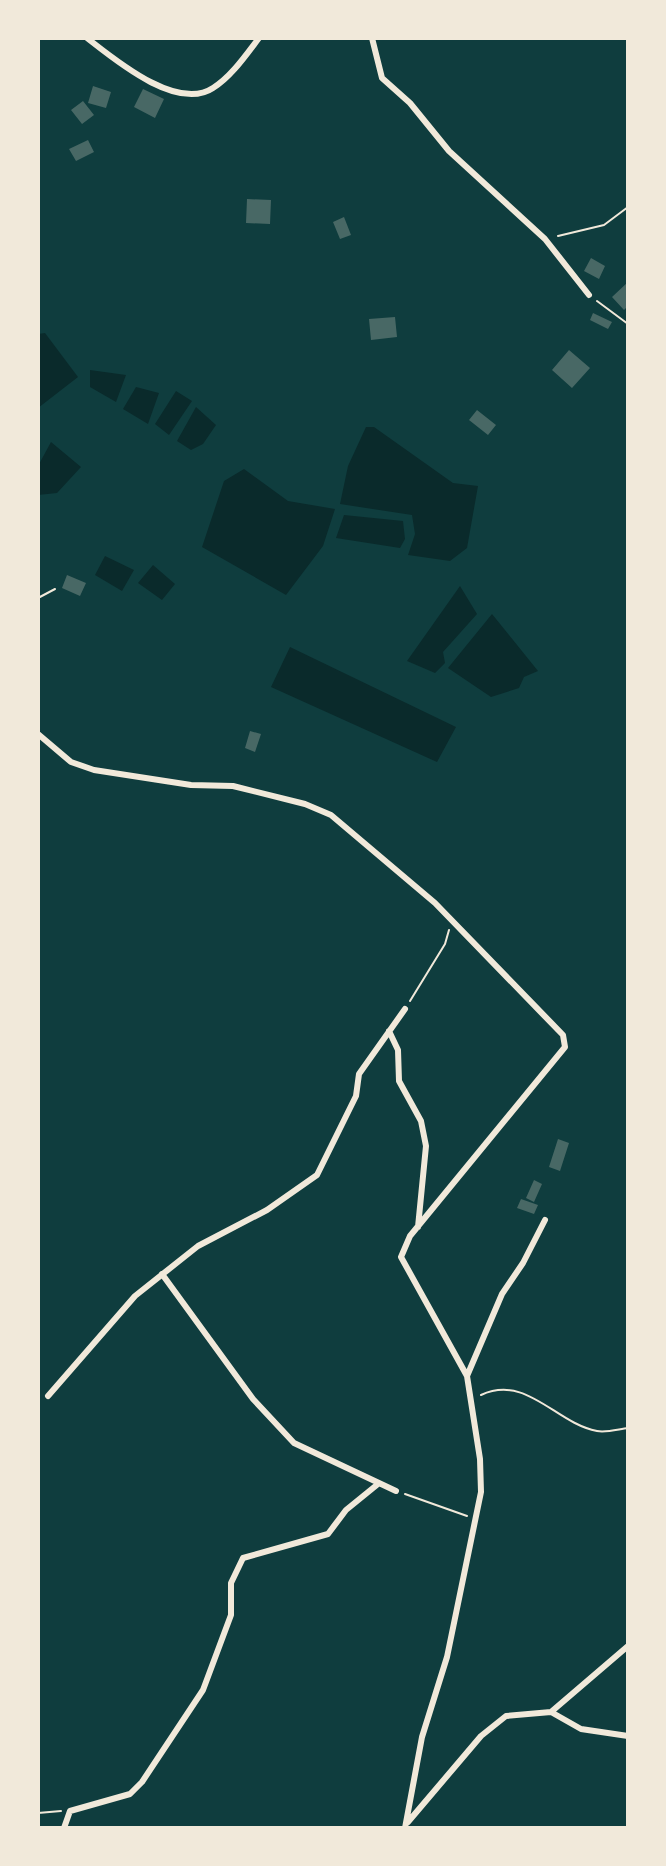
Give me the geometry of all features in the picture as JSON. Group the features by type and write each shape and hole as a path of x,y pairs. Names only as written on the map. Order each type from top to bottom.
{"street":[{"path":"87,38 150,82 184,94 199,95 214,88 259,38"},
{"path":"372,38 382,78 410,103 449,151 545,239 589,295"},
{"path":"38,734 71,762 94,770 191,785 233,786 305,804 331,815 451,919 530,1003 557,1026 565,1047 418,1227 401,1257 467,1376 481,1481 447,1657 422,1737 406,1826"},
{"path":"48,1396 135,1296 198,1246 267,1210 317,1175 356,1096 359,1074 405,1009"},
{"path":"389,1031 398,1050 399,1081 421,1121 426,1146 418,1227"},
{"path":"467,1376 502,1294 523,1263 545,1220"},
{"path":"162,1274 253,1399 294,1443 396,1491"},
{"path":"64,1828 70,1811 130,1794 142,1782 203,1690 231,1615 231,1583 243,1558 328,1534 346,1510 378,1484"},
{"path":"551,1712 628,1646"},
{"path":"406,1826 481,1736 506,1716 551,1712 581,1729 628,1736"}],"path":[{"path":"545,239 604,225 628,207"},
{"path":"589,295 628,324"},
{"path":"38,598 55,589"},
{"path":"405,1009 445,944 451,919"},
{"path":"472,1399 492,1390 508,1388 540,1400 567,1419 598,1432 628,1428"},
{"path":"396,1491 474,1519"},
{"path":"38,1813 70,1811"}],"water":[{"path":"45,333 78,377 38,408 38,334"},
{"path":"90,370 126,375 116,402 90,387"},
{"path":"136,387 159,393 148,424 123,409"},
{"path":"176,391 192,401 169,435 155,424"},
{"path":"196,407 216,425 203,444 191,450 177,441"},
{"path":"366,427 374,427 453,483 478,486 467,548 450,561 408,555 415,534 412,515 340,504 348,466"},
{"path":"51,442 81,467 57,493 38,495 38,466"},
{"path":"244,469 288,501 335,509 323,546 286,595 202,547 224,481"},
{"path":"344,515 403,521 405,539 400,548 336,538"},
{"path":"105,556 134,570 122,591 95,575"},
{"path":"153,565 175,584 162,600 138,583"},
{"path":"460,586 477,614 443,652 445,663 435,673 407,661"},
{"path":"492,614 538,671 524,677 519,688 491,697 448,668"},
{"path":"290,647 456,727 437,762 271,687"}],"building":[{"path":"93,86 111,92 106,108 88,103"},
{"path":"143,89 164,99 155,118 134,107"},
{"path":"83,101 94,115 82,124 71,110"},
{"path":"88,140 94,152 76,161 69,149"},
{"path":"247,199 271,200 270,224 246,223"},
{"path":"344,217 351,235 340,239 333,222"},
{"path":"591,258 605,266 599,279 584,271"},
{"path":"628,282 628,306 624,310 612,297"},
{"path":"593,313 612,322 608,329 590,320"},
{"path":"395,317 397,337 371,340 369,319"},
{"path":"569,350 590,368 572,388 552,370"},
{"path":"477,410 496,425 488,435 469,420"},
{"path":"67,575 86,583 80,596 62,588"},
{"path":"250,731 261,734 255,752 245,748"},
{"path":"558,1139 569,1143 560,1171 549,1167"},
{"path":"534,1180 542,1184 534,1202 526,1198"},
{"path":"521,1199 538,1205 534,1214 517,1208"}]}
